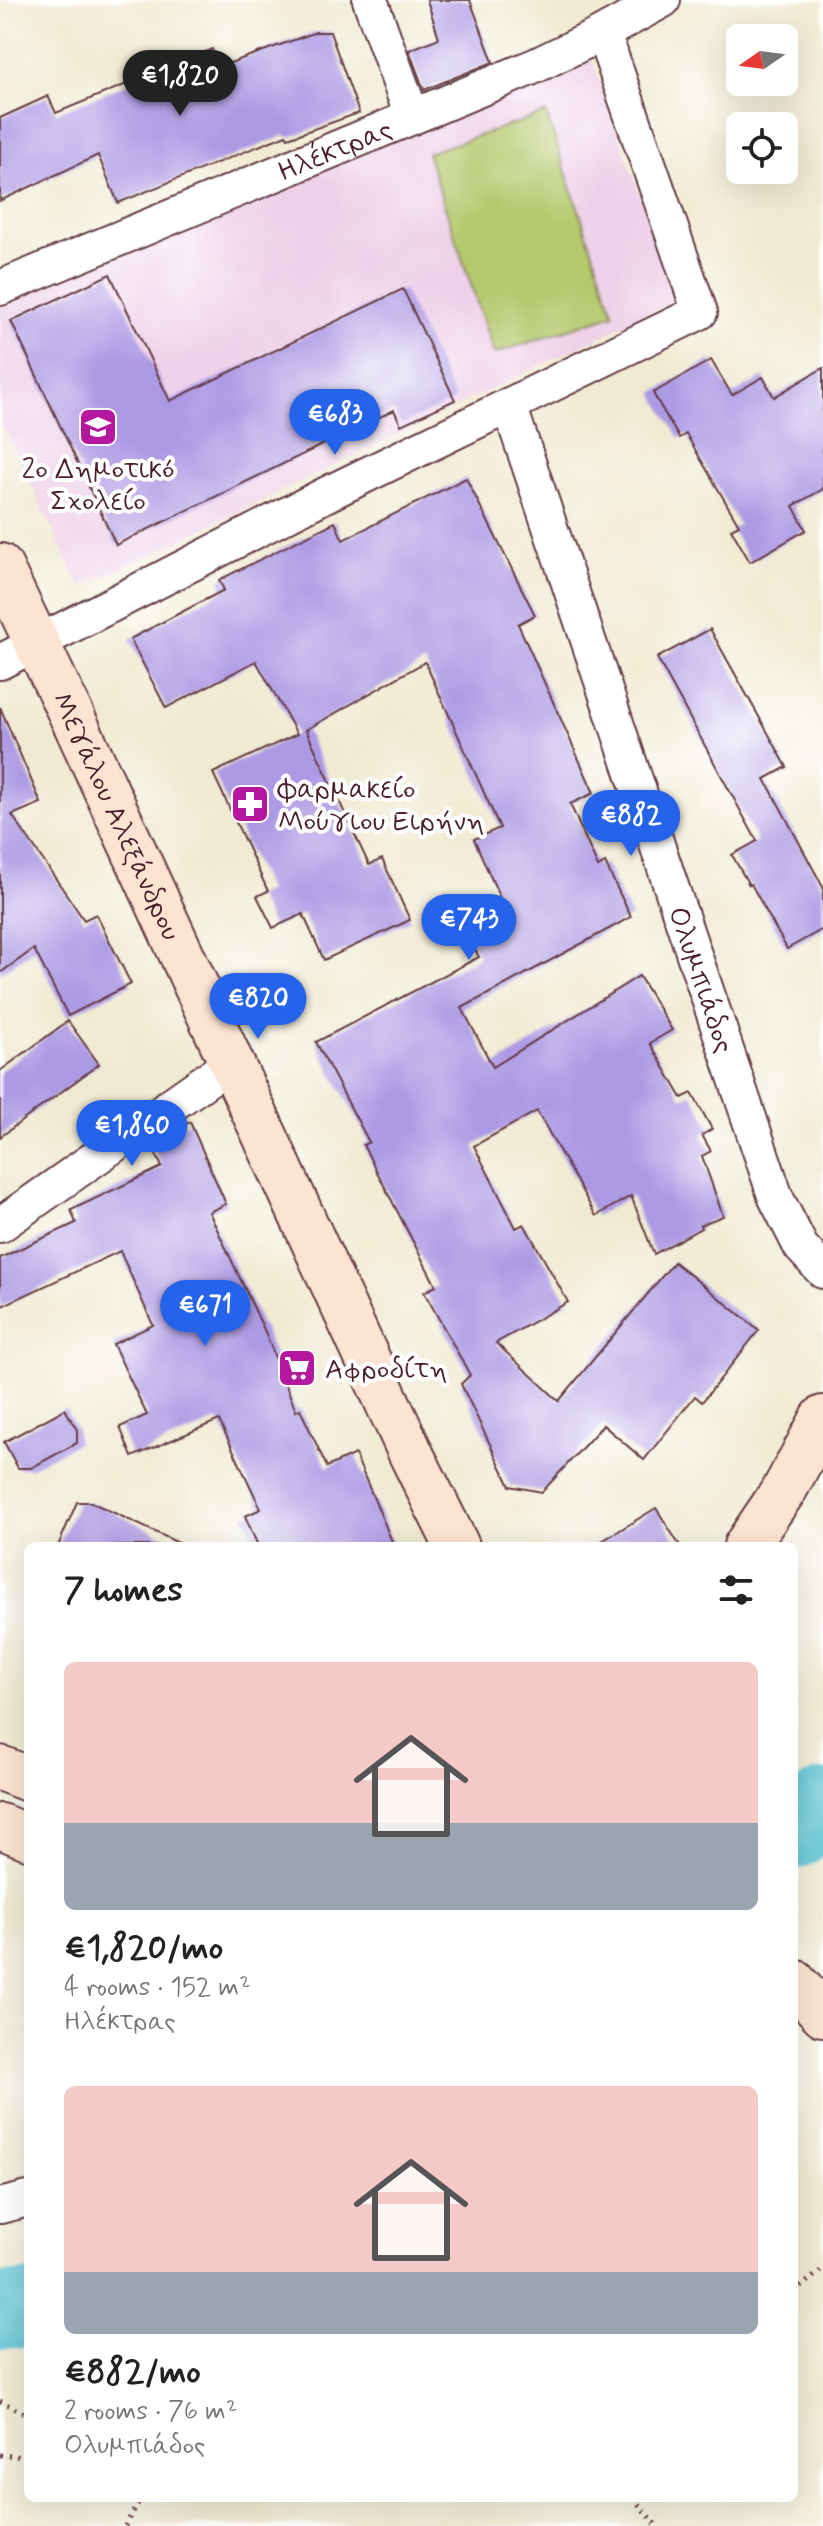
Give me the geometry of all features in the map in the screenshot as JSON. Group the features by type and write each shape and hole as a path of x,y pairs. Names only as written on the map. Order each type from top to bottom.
{"street":[{"path":"370,0 412,116"},
{"name":"Ηλέκτρας","path":"0,288 523,71 663,0"},
{"path":"18,653 329,493 700,312 603,33"},
{"name":"Ολυμπιάδος","path":"509,405 776,1198 801,1247 823,1271"},
{"name":"Μεγάλου Αλεξάνδρου","path":"0,566 18,653 231,1063 430,1495 455,1542"},
{"path":"0,1225 231,1063"},
{"path":"749,1542 786,1487 823,1418"},
{"path":"0,1768 24,1777"},
{"path":"0,1826 24,1835"},
{"path":"0,2206 24,2200"}],"path":[{"path":"798,2289 823,2269"},
{"path":"0,2401 24,2413"},
{"path":"0,2455 24,2457"},
{"path":"125,2526 139,2502"},
{"path":"636,2502 657,2526"}],"shaded area":[{"path":"590,55 677,299 81,588 0,420 0,303"}],"green space":[{"path":"546,113 614,314 494,354 427,153"}],"building":[{"path":"427,0 470,0 493,62 424,90 409,50 439,38"},
{"path":"316,32 330,32 359,113 288,138 286,135 118,203 98,155 0,201 0,118 48,96 56,113 212,49 219,67"},
{"path":"110,274 170,401 403,289 455,400 401,425 394,410 116,545 11,321"},
{"path":"711,360 732,395 763,377 774,397 823,368 823,489 793,506 806,530 750,562 731,529 739,525 686,434 679,438 653,393"},
{"path":"466,478 535,615 518,624 594,793 570,804 598,867 605,863 631,917 462,1008 493,1067 639,976 672,1030 650,1043 682,1098 692,1093 712,1129 702,1135 711,1151 702,1156 723,1216 700,1225 701,1228 654,1254 631,1196 596,1216 537,1111 474,1146 516,1228 524,1224 568,1302 496,1343 559,1401 674,1262 759,1330 702,1402 695,1396 644,1460 603,1425 542,1492 510,1486 461,1384 470,1375 424,1292 436,1286 363,1145 369,1142 316,1042 479,957 463,927 503,905 474,839 500,828 425,662 306,730 369,865 382,859 410,920 324,960 303,914 273,928 257,896 268,891 213,773 297,734 256,661 166,708 130,639 224,590 219,580 335,522 343,540"},
{"path":"710,629 787,767 765,779 823,887 823,929 787,949 732,855 757,841 657,658"},
{"path":"0,707 41,803 12,815 84,920 96,914 131,984 68,1016 34,949 0,973"},
{"path":"68,1021 99,1064 0,1137 0,1071"},
{"path":"190,1122 226,1204 209,1212 266,1334 296,1411 300,1409 327,1467 355,1454 392,1542 256,1542 245,1516 261,1509 219,1420 132,1457 120,1427 147,1415 113,1344 153,1325 120,1251 0,1307 0,1258 76,1223 71,1210 162,1167 151,1143 170,1130"},
{"path":"65,1409 77,1430 77,1443 31,1468 18,1468 4,1442"},
{"path":"77,1502 91,1502 176,1542 60,1542"},
{"path":"656,1508 677,1542 601,1542"}],"waterway":[{"path":"798,1828 823,1808"},
{"path":"0,2311 24,2309"}],"place":[{"name":"2ο Δημοτικό Σχολείο","path":"98,427"},
{"name":"Φαρμακείο Μούγιου Ειρήνη","path":"250,804"},
{"name":"Αφροδίτη","path":"297,1368"}]}
